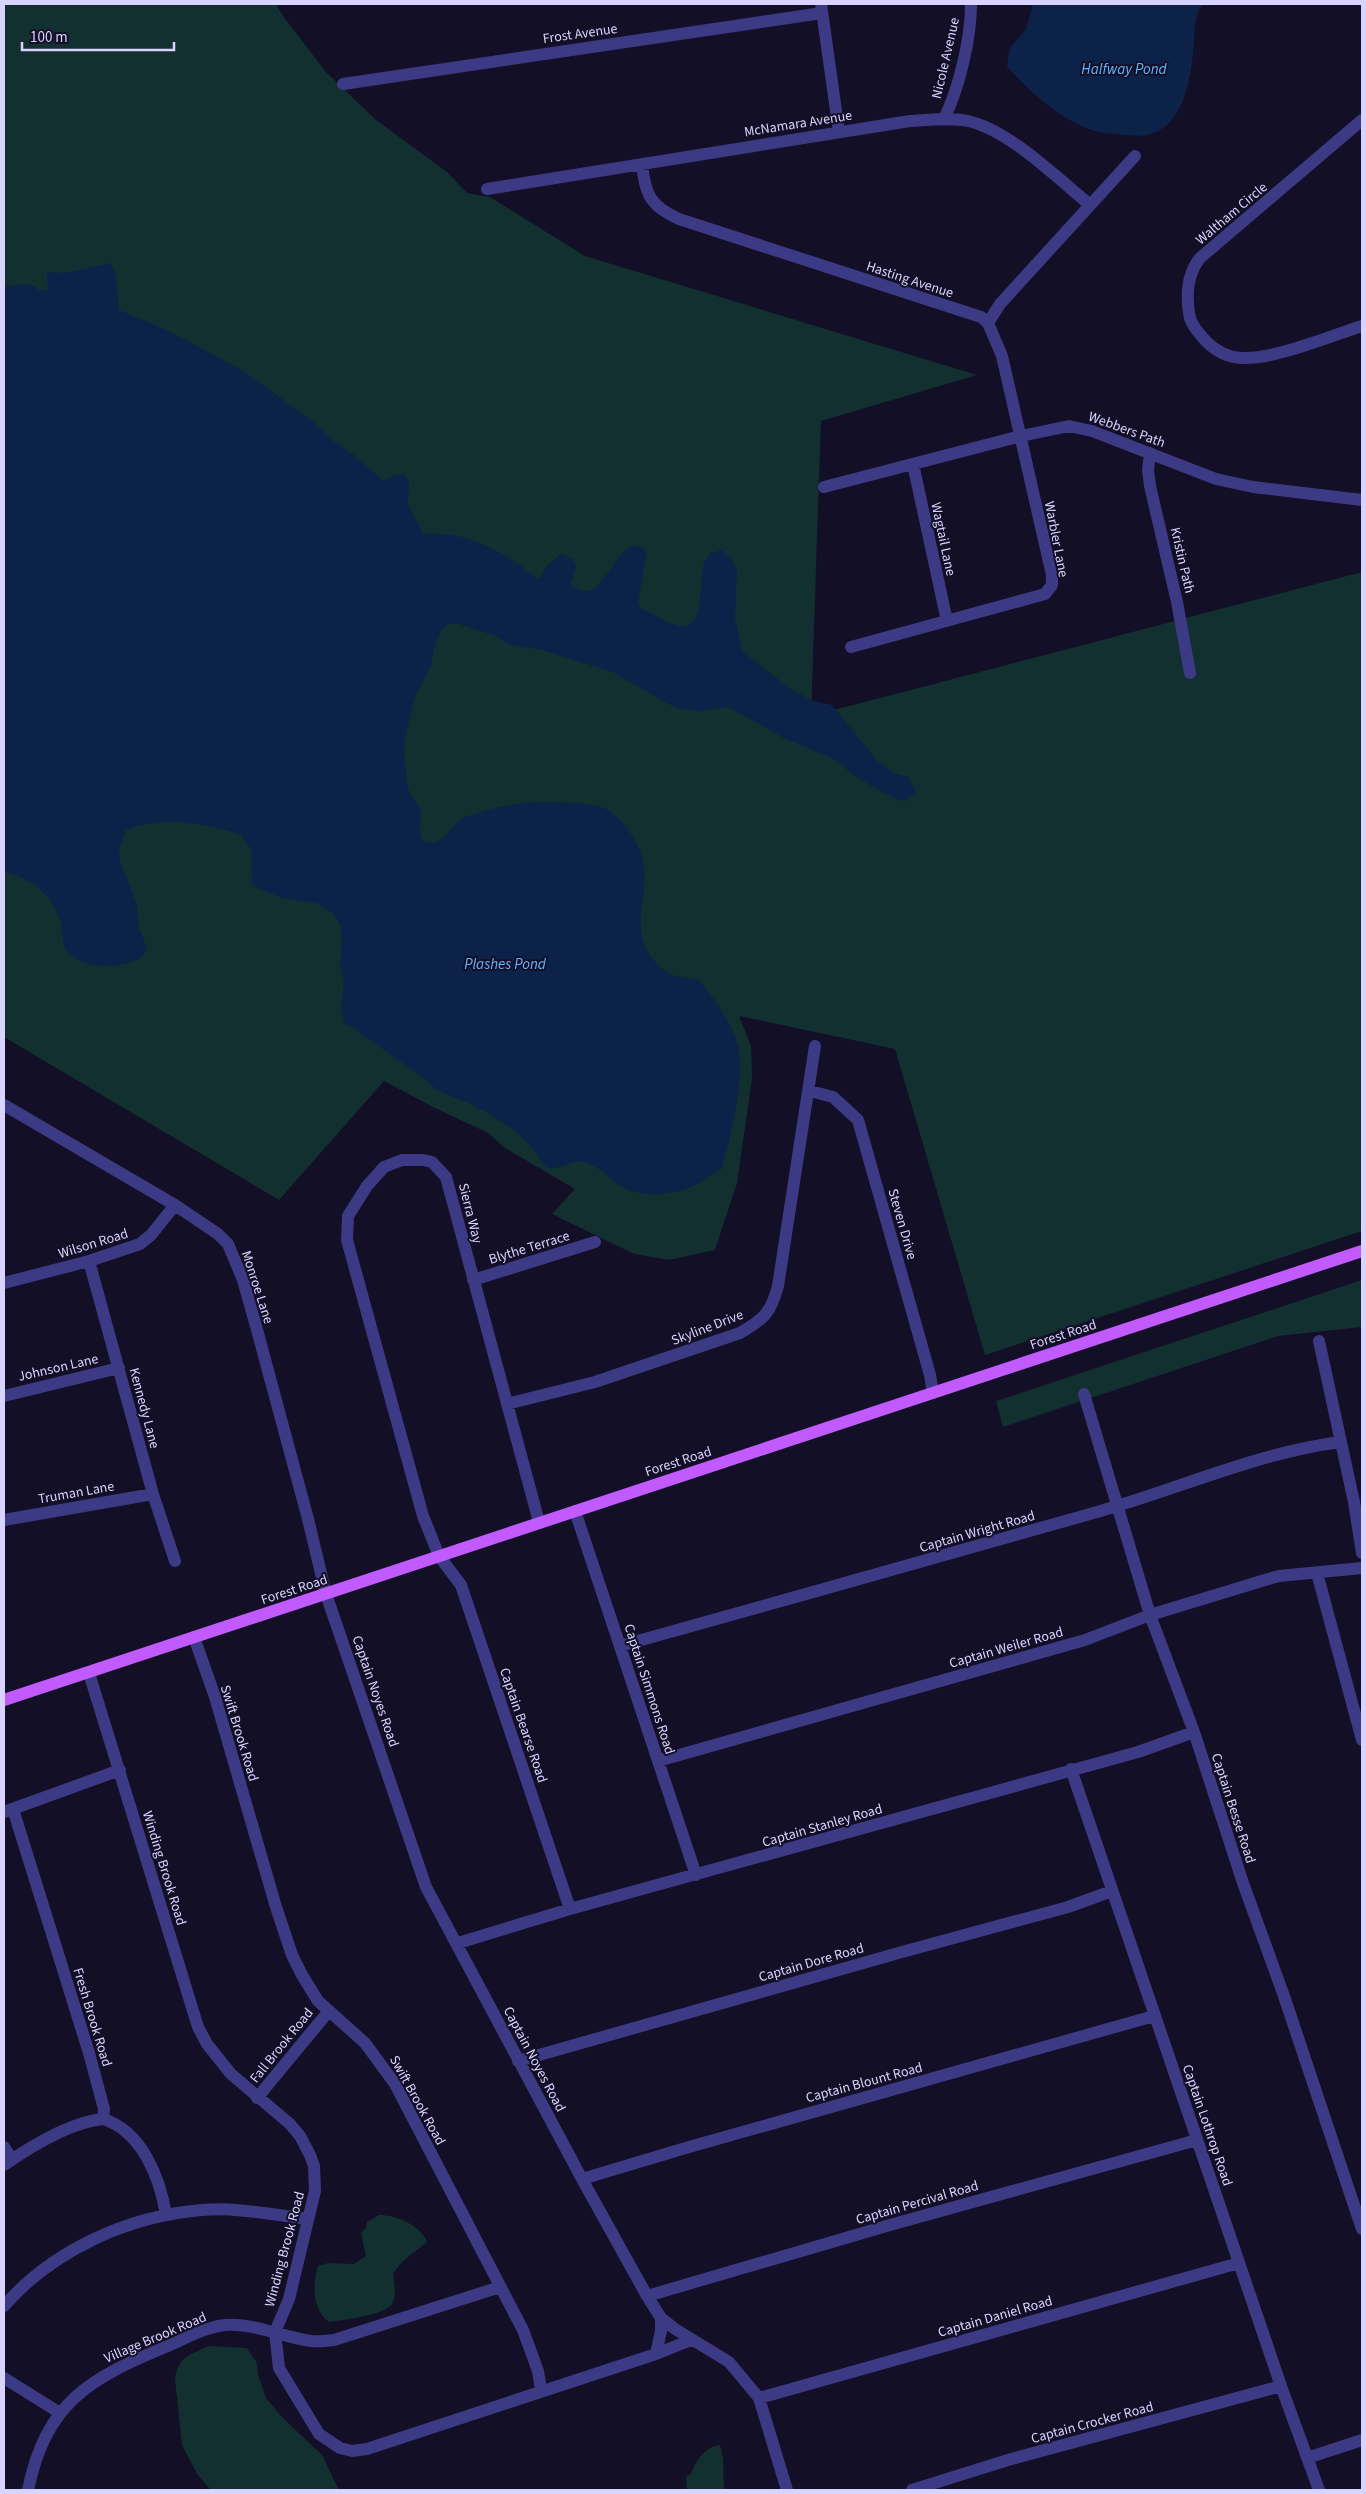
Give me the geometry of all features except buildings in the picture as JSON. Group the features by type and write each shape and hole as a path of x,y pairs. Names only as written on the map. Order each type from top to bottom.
{"main road":[{"name":"Forest Road","path":"4,1700 1362,1251"}],"street":[{"name":"Nicole Avenue","path":"944,119 953,100 966,42 971,4"},
{"name":"Frost Avenue","path":"343,84 821,8"},
{"path":"821,8 839,132"},
{"name":"McNamara Avenue","path":"486,188 910,121 944,119 967,121 1003,136 1089,204"},
{"name":"Waltham Circle","path":"1362,120 1200,258 1190,274 1187,299 1190,318 1198,332 1207,342 1228,356 1244,358 1300,346 1362,326"},
{"path":"988,323 1000,304 1089,204 1103,192 1135,156"},
{"name":"Hasting Avenue","path":"642,164 647,193 659,207 679,219 981,318 988,323"},
{"name":"Warbler Lane","path":"851,647 1045,594 1052,585 1052,576 1002,356 988,323"},
{"name":"Webbers Path","path":"824,487 1020,436 1069,426 1080,427 1216,479 1253,487 1362,500"},
{"name":"Kristin Path","path":"1150,453 1148,470 1150,486 1177,602 1190,673"},
{"name":"Wagtail Lane","path":"913,464 947,621"},
{"name":"Skyline Drive","path":"507,1404 595,1382 731,1336 757,1324 767,1314 774,1304 778,1286 790,1203 810,1091 815,1046"},
{"name":"Steven Drive","path":"810,1091 833,1097 846,1106 858,1120 930,1375 933,1393"},
{"name":"Monroe Lane","path":"4,1105 175,1205 218,1234 228,1244 243,1280 326,1594"},
{"name":"Sierra Way","path":"439,1556 423,1516 347,1240 348,1216 367,1186 384,1167 402,1160 432,1162 446,1177 540,1522"},
{"name":"Wilson Road","path":"4,1284 88,1261 140,1244 151,1235 175,1205"},
{"name":"Blythe Terrace","path":"473,1280 594,1242"},
{"name":"Kennedy Lane","path":"88,1261 153,1494 175,1561"},
{"path":"1320,1341 1354,1502 1362,1553"},
{"name":"Johnson Lane","path":"4,1396 119,1368"},
{"name":"Captain Besse Road","path":"1084,1394 1150,1615 1194,1732 1243,1883 1284,1996 1362,2229"},
{"name":"Captain Wright Road","path":"620,1646 1117,1506 1280,1454 1309,1446 1340,1442"},
{"name":"Truman Lane","path":"4,1520 153,1494"},
{"name":"Captain Simmons Road","path":"575,1511 696,1875"},
{"name":"Captain Bearse Road","path":"439,1556 461,1585 570,1909"},
{"name":"Captain Weiler Road","path":"658,1760 1085,1640 1150,1615 1279,1576 1362,1568"},
{"path":"1317,1573 1362,1740"},
{"name":"Captain Noyes Road","path":"326,1594 426,1886 582,2179 661,2318 691,2340 729,2362 759,2398 787,2490"},
{"name":"Swift Brook Road","path":"194,1637 292,1955 309,1988 328,2012 365,2043 395,2084 523,2330 538,2370 542,2390"},
{"name":"Winding Brook Road","path":"89,1673 198,2027 216,2057 257,2098 290,2124 300,2136 314,2166 315,2184 308,2219 289,2299 275,2332"},
{"name":"Captain Stanley Road","path":"458,1943 570,1909 1138,1752 1194,1732"},
{"name":"Captain Lothrop Road","path":"1071,1769 1281,2386 1319,2490"},
{"path":"9,1811 120,1770"},
{"name":"Fresh Brook Road","path":"9,1811 89,2053 104,2109 103,2119"},
{"name":"Captain Dore Road","path":"518,2061 1068,1907 1112,1891"},
{"name":"Fall Brook Road","path":"257,2098 328,2012"},
{"name":"Captain Blount Road","path":"582,2179 688,2146 1154,2016"},
{"path":"4,2147 8,2162 58,2134 93,2120 103,2119 113,2122 128,2133 145,2156 159,2181 166,2215"},
{"name":"Captain Percival Road","path":"647,2296 890,2225 1197,2140"},
{"path":"4,2306 38,2274 69,2252 111,2231 166,2215 202,2210 223,2210 308,2219"},
{"name":"Captain Daniel Road","path":"759,2398 1239,2263"},
{"name":"Village Brook Road","path":"28,2490 33,2467 47,2433 60,2413 98,2379 145,2355 204,2331 226,2325 275,2332 312,2341 334,2340 500,2287"},
{"path":"656,2354 661,2331 661,2318"},
{"path":"275,2332 280,2368 319,2434 335,2446 352,2451 386,2444 542,2390 656,2354 691,2340"},
{"path":"4,2378 60,2413"},
{"name":"Captain Crocker Road","path":"912,2490 1008,2460 1281,2386"},
{"path":"1307,2458 1362,2440"}],"green space":[{"path":"4,4 276,4 326,72 376,120 447,172 467,193 490,197 585,256 977,375 821,421 811,716 1362,572 1362,1231 985,1355 895,1049 739,1016 751,1046 752,1079 737,1183 715,1250 669,1260 634,1254 552,1214 575,1189 505,1148 488,1133 384,1081 279,1200 4,1037"},
{"path":"1362,1280 1362,1327 1278,1336 1003,1427 996,1401"},
{"path":"379,2215 386,2215 407,2222 424,2236 427,2242 403,2261 393,2273 394,2297 392,2304 388,2308 363,2316 329,2322 323,2317 316,2304 314,2289 318,2266 328,2263 354,2264 366,2256 361,2233 366,2228 367,2222"},
{"path":"209,2346 247,2348 257,2363 258,2375 266,2398 283,2418 322,2455 339,2490 211,2490 197,2474 182,2445 175,2379 179,2365 186,2357"},
{"path":"720,2445 723,2458 724,2490 687,2490 686,2477 691,2474 695,2464 705,2452"}],"water":[{"name":"Halfway Pond","path":"1033,4 1203,4 1198,13 1196,23 1188,83 1179,109 1172,120 1163,128 1151,134 1141,136 1099,132 1069,120 1040,99 1007,66 1010,48 1026,29"},
{"name":"Plashes Pond","path":"110,263 116,276 119,310 173,333 245,372 315,423 333,441 354,455 383,481 396,475 405,475 409,481 408,503 423,534 455,536 486,545 513,561 539,580 547,566 561,554 572,558 576,567 571,584 583,591 593,589 602,581 626,550 635,546 645,550 646,557 638,603 641,609 680,626 688,625 698,613 704,563 710,553 722,550 732,560 737,569 735,619 743,652 789,688 811,700 832,705 878,762 894,773 908,777 917,793 906,801 898,800 859,779 834,759 786,739 728,707 700,711 676,708 613,672 542,650 508,644 496,636 459,624 449,624 442,628 436,642 430,667 415,697 406,733 404,754 408,789 421,812 420,832 423,841 437,842 457,823 468,816 523,803 566,803 600,807 612,813 623,824 637,843 642,857 644,885 641,923 642,936 647,949 655,962 668,973 699,980 726,1018 737,1043 740,1056 739,1088 722,1169 691,1187 671,1193 650,1194 631,1191 622,1187 599,1170 584,1162 574,1162 557,1168 547,1168 528,1143 514,1130 483,1110 439,1090 344,1023 341,1008 344,982 340,964 342,937 340,925 333,913 316,903 283,898 252,884 251,849 241,834 198,824 169,822 140,825 126,830 119,850 120,861 137,905 139,928 147,948 143,956 135,961 112,966 88,964 78,961 71,956 65,948 60,920 45,894 31,882 4,872 4,287 27,284 39,290 48,290 47,272 66,273"}]}
